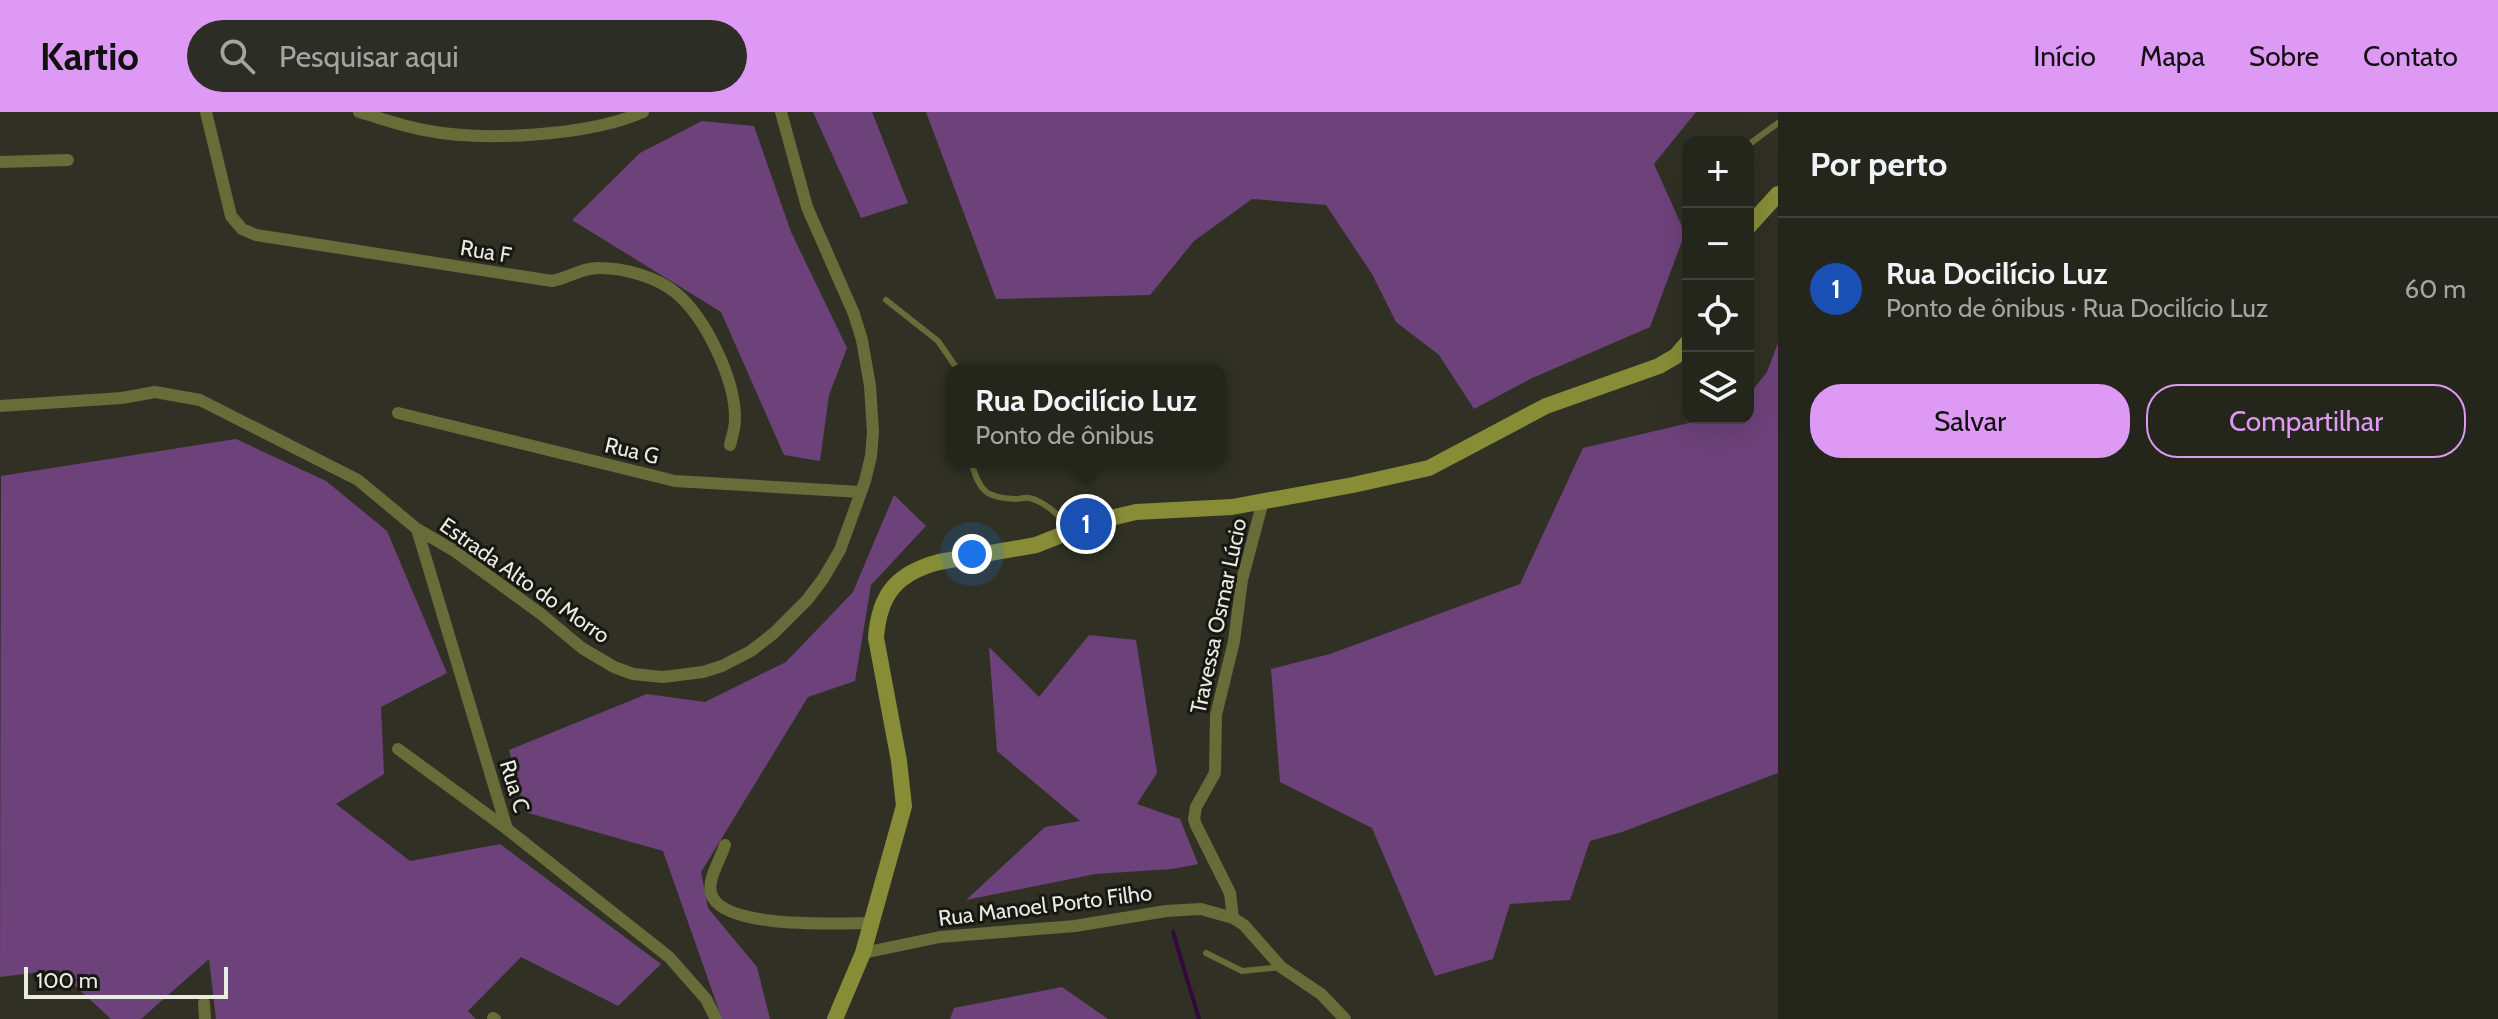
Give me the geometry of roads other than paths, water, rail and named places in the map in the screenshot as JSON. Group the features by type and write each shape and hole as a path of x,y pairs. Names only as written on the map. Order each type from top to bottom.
{"main road":[{"path":"1754,220 1778,194"},
{"path":"835,1019 863,953 904,806 902,779 877,646 878,616 884,599 898,581 923,567 1036,545 1104,518 1136,512 1217,508 1263,501 1429,468 1535,411 1659,366 1682,349"}],"street":[{"name":"Rua F","path":"206,112 231,216 242,229 256,235 552,281 596,267 608,268 654,280 675,292 703,328 729,383 735,422 730,445"},
{"path":"359,112 422,130 488,136 586,129 643,112"},
{"name":"Estrada Alto do Morro","path":"0,406 110,399 155,392 180,394 200,400 358,480 417,529 453,550 582,648 614,667 633,674 678,676 722,666 751,651 790,619 823,579 840,550 871,456 870,386 862,340 854,314 807,207 781,112"},
{"path":"0,162 68,160"},
{"name":"Rua G","path":"398,413 675,481 861,492"},
{"name":"Travessa Osmar Lúcio","path":"1233,918 1230,893 1196,825 1194,814 1215,773 1216,715 1234,641 1242,580 1263,501"},
{"name":"Rua C","path":"417,529 507,829 669,957 706,999 716,1019"},
{"path":"398,749 507,829"},
{"path":"725,845 710,885 711,895 725,910 739,917 782,921 872,923"},
{"name":"Rua Manoel Porto Filho","path":"863,953 940,937 1075,926 1166,911 1201,909 1233,918"},
{"path":"1233,918 1244,925 1281,967 1321,994 1345,1019"},
{"path":"204,1003 205,1019"}],"lane":[{"path":"1754,141 1778,123"},
{"path":"886,300 938,341 954,364"},
{"path":"973,468 979,487 987,494 1001,498 1029,498 1051,510 1074,530"},
{"path":"1206,953 1242,971 1281,967"}],"waterway":[{"path":"1173,932 1199,1019"}],"place":[{"name":"Rua Docilício Luz","path":"1086,524"}]}
